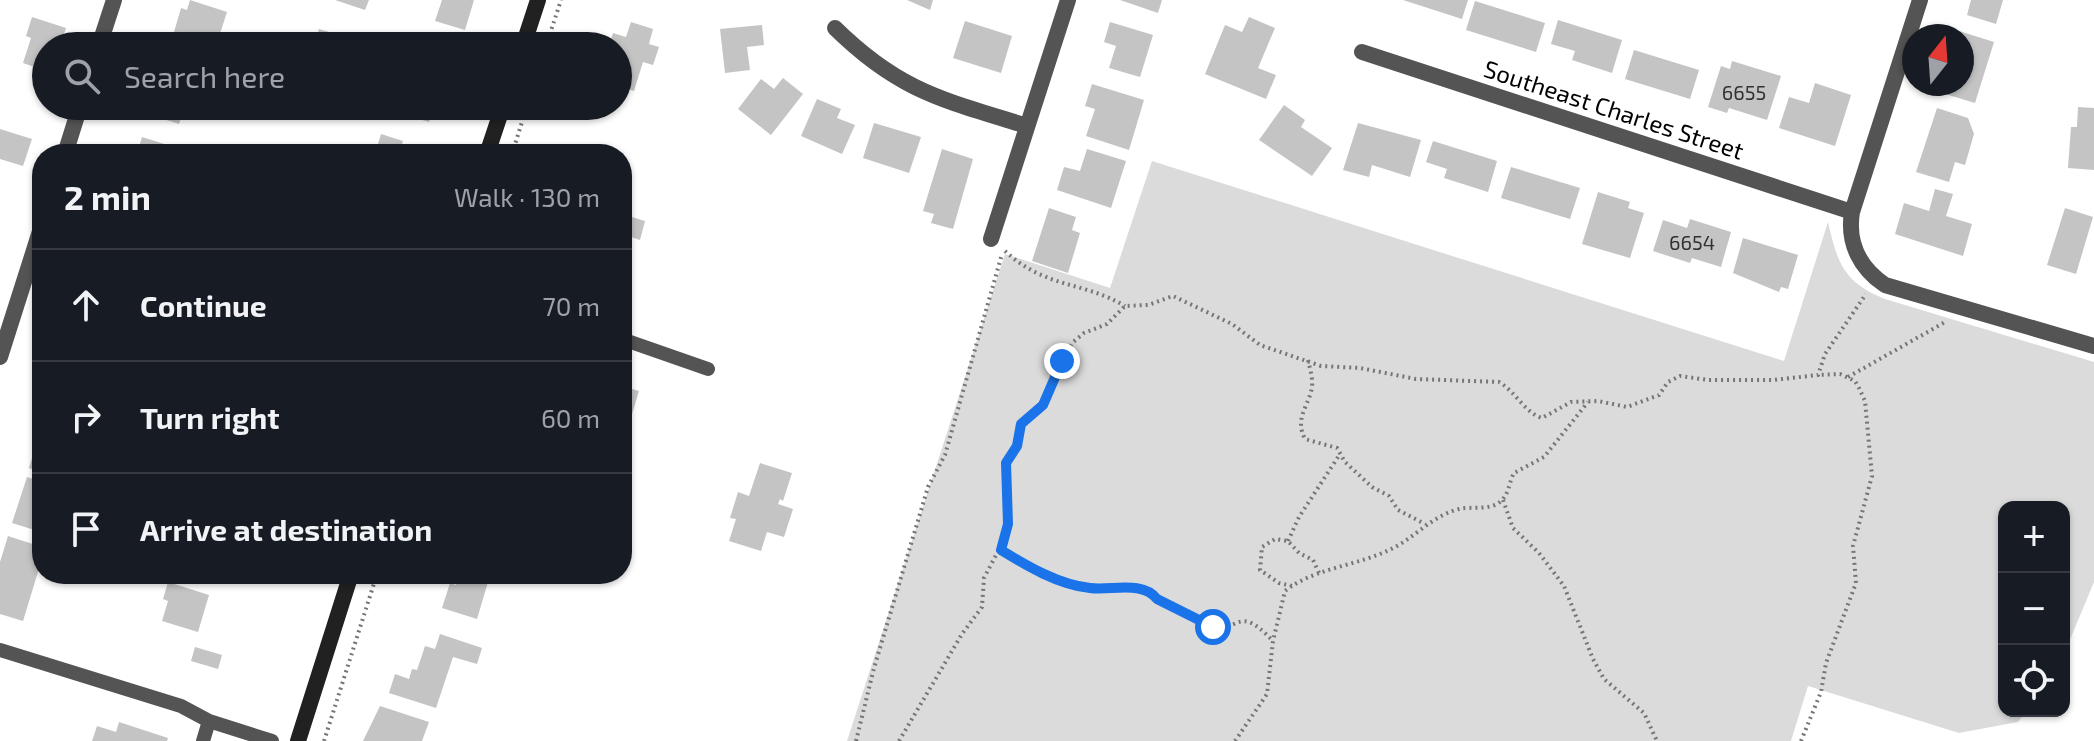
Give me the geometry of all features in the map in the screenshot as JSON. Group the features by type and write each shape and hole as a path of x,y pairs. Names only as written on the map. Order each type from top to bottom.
{"main road":[{"path":"528,32 538,0"},
{"path":"490,144 498,120"},
{"path":"298,741 348,584"}],"street":[{"path":"104,32 114,0"},
{"path":"991,239 1068,0"},
{"path":"1920,0 1852,212 1850,226 1856,254 1871,276 1885,285 2094,346"},
{"path":"835,28 860,52 913,89 1027,126"},
{"name":"Southeast Charles Street","path":"1362,52 1852,212"},
{"path":"68,144 76,120"},
{"path":"0,357 32,256"}],"lane":[{"path":"632,342 708,369"},
{"path":"0,650 181,706 209,721 272,741"},
{"path":"203,741 209,721"}],"path":[{"path":"551,32 561,0"},
{"path":"515,144 523,120"},
{"path":"856,741 874,668 928,487 945,455 984,327 1003,249 1019,264 1052,282 1102,295 1125,306 1148,305 1173,296 1232,324 1260,345 1333,369 1360,368 1404,378 1499,382 1510,388 1532,413 1542,418 1571,402 1589,400 1627,407 1659,395 1668,382 1680,376 1708,380 1773,380 1832,372 1855,381 1865,401 1872,476 1853,546 1856,583 1843,612 1821,692 1801,741"},
{"path":"1818,375 1835,338 1862,304 1871,276"},
{"path":"899,741 962,634 982,607 984,578 1001,550 1008,524 1006,463 1017,446 1021,424 1046,400 1072,343 1084,333 1107,324 1125,306"},
{"path":"1848,377 1924,337 1964,310"},
{"path":"1308,360 1313,381 1302,411 1301,431 1305,439 1332,445 1372,487 1389,496 1398,510 1425,524"},
{"path":"1589,400 1544,457 1514,473 1503,500 1513,528 1539,553 1564,586 1604,679 1644,713 1657,741"},
{"path":"1288,541 1299,517 1340,454"},
{"path":"1235,741 1265,702 1282,597 1292,586 1319,573 1356,564 1393,549 1425,524 1459,509 1487,507 1503,500"},
{"path":"1288,541 1299,553 1313,560 1319,573"},
{"path":"1288,541 1268,542 1262,547 1258,563 1268,577 1292,586"},
{"path":"1001,550 1066,582 1088,588 1139,588 1151,592 1157,599 1184,611 1205,626 1246,619 1254,622 1273,641"},
{"path":"324,741 374,584"}],"shaded area":[{"path":"1152,161 1784,361 1828,222 1835,250 1845,270 1871,293 2094,362 2094,582 2070,640 2070,501 1998,501 1998,717 2022,717 2018,722 1959,733 1808,686 1791,741 847,741 1005,254 1110,288"}],"building":[{"path":"190,0 227,12 221,32 174,32 181,8 187,10"},
{"path":"335,0 369,0 365,10"},
{"path":"442,0 474,0 465,30 435,21"},
{"path":"907,0 933,0 930,10"},
{"path":"1120,0 1162,0 1158,13"},
{"path":"1403,0 1468,0 1462,19"},
{"path":"1971,0 2003,0 1996,24 1967,15"},
{"path":"1475,1 1545,23 1536,52 1466,30"},
{"path":"32,17 66,28 65,32 32,32 32,66 23,63 31,38 26,36"},
{"path":"1249,17 1275,28 1258,68 1276,75 1266,99 1205,74 1225,25 1242,32"},
{"path":"1558,20 1622,40 1612,73 1572,60 1575,51 1551,44"},
{"path":"965,21 1012,36 1001,73 953,58"},
{"path":"631,22 653,29 649,44 659,47 653,65 643,62 634,91 632,32 628,32"},
{"path":"1110,22 1153,35 1140,77 1109,68 1116,46 1104,42"},
{"path":"762,25 764,45 747,47 750,70 725,73 720,29"},
{"path":"1974,36 1994,42 1975,103 1952,96 1974,96"},
{"path":"1634,50 1699,70 1690,99 1625,79"},
{"path":"1732,61 1781,76 1767,120 1729,108 1727,113 1708,107 1721,66 1730,69"},
{"path":"783,78 803,94 771,135 738,109 761,79 774,89"},
{"path":"1815,83 1851,95 1835,146 1779,128 1789,97 1809,103"},
{"path":"1092,84 1144,100 1129,150 1086,136 1095,109 1085,106"},
{"path":"817,99 841,109 837,118 855,125 842,154 801,136"},
{"path":"1284,105 1305,120 1301,127 1332,148 1312,176 1259,140"},
{"path":"2078,107 2094,108 2094,170 2068,168 2071,127 2077,127"},
{"path":"1937,108 1968,118 1974,134 1965,165 1955,162 1949,182 1916,172"},
{"path":"874,123 921,137 909,173 863,158"},
{"path":"1358,123 1421,140 1410,177 1372,165 1369,177 1343,170"},
{"path":"0,129 32,139 23,166 0,159"},
{"path":"381,134 403,141 402,144 378,144"},
{"path":"142,137 164,144 140,144"},
{"path":"1433,141 1497,161 1488,192 1444,178 1447,169 1426,162"},
{"path":"942,149 973,159 953,229 931,223 934,214 923,211"},
{"path":"1087,149 1126,161 1111,208 1057,190 1064,167 1080,171"},
{"path":"1511,167 1580,188 1570,219 1501,198"},
{"path":"1935,189 1953,194 1946,216 1972,224 1963,256 1895,234 1904,203 1929,211"},
{"path":"1598,192 1630,202 1628,208 1644,213 1630,258 1582,244"},
{"path":"1049,208 1076,217 1072,230 1080,233 1068,273 1032,261"},
{"path":"2065,208 2093,217 2076,274 2047,265"},
{"path":"632,217 645,221 640,240 632,237"},
{"path":"1690,219 1731,232 1721,267 1692,258 1690,263 1653,251 1663,220 1687,228"},
{"path":"1743,238 1798,255 1788,289 1781,287 1779,292 1733,273"},
{"path":"632,389 639,391 632,414"},
{"path":"760,463 792,473 783,501 780,499 778,504 793,509 784,537 767,532 761,551 729,541 736,519 730,518 738,492 749,496"},
{"path":"27,477 32,479 32,529 12,523"},
{"path":"8,536 32,544 34,584 23,621 0,614 0,562"},
{"path":"167,584 209,595 198,632 162,621 168,601 163,599"},
{"path":"450,584 487,584 477,619 442,608"},
{"path":"440,634 482,648 477,664 453,657 436,708 389,693 395,674 409,679 412,669 417,670 425,646 435,649"},
{"path":"195,647 222,655 218,669 191,661"},
{"path":"380,706 429,722 422,741 363,741"},
{"path":"119,722 168,738 167,741 92,741 97,726 116,732"}],"route":[{"path":"1062,361 1043,405 1021,424 1016,449 1006,463 1004,484 1008,524 1001,550 1066,582 1088,588 1139,588 1151,592 1165,604 1184,611 1205,626 1213,627"}]}
